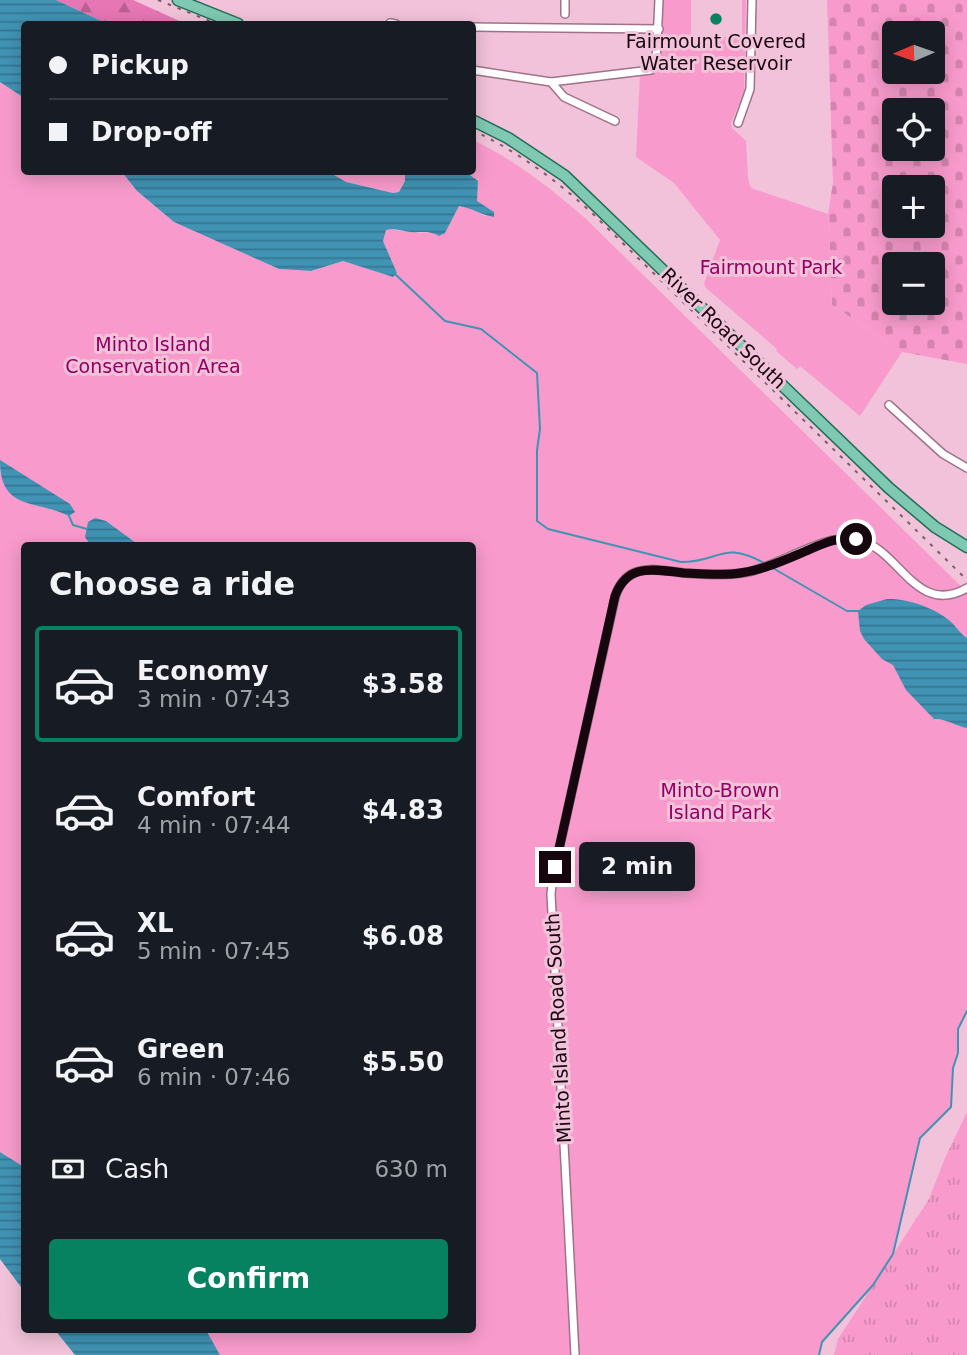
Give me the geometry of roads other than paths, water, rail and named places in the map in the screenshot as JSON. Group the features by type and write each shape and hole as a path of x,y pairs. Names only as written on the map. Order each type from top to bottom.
{"main road":[{"path":"178,0 230,21"},
{"name":"River Road South","path":"476,122 508,138 565,176 906,503 935,527 967,547"}],"street":[{"path":"565,0 565,14"},
{"path":"476,71 551,82 654,68 659,29 659,0"},
{"path":"738,123 750,91 752,0"},
{"path":"476,27 659,29"},
{"path":"551,82 564,97 615,121"},
{"path":"889,405 943,454 967,468"},
{"name":"Minto Island Road South","path":"575,1355 551,894 615,596 624,580 642,571 726,574 750,572 822,543 850,538 872,545 928,593 947,595 967,588"}],"water":[{"path":"0,0 56,0 102,21 21,21 21,96 0,82"},
{"path":"124,175 334,175 346,182 393,193 399,192 405,175 470,175 478,181 477,201 494,212 494,217 459,206 445,233 439,236 428,232 386,230 383,241 397,273 393,277 343,261 311,271 279,269 174,222 137,191"},
{"path":"0,460 70,504 75,512 69,516 13,496 6,488"},
{"path":"95,518 106,521 135,542 88,542 85,537 88,522"},
{"path":"887,599 903,600 929,608 945,617 967,638 967,728 934,719 906,690 893,665 882,659 864,639 860,631 858,611 866,605"},
{"path":"0,1152 21,1165 21,1287 0,1259"},
{"path":"57,1333 208,1333 220,1355 75,1355"}],"waterway":[{"path":"395,274 445,321 481,329 537,373 540,429 537,450 537,521 548,529 681,562 730,552 740,553 766,564"},
{"path":"69,516 73,525 87,529"},
{"path":"771,567 847,611 859,611"},
{"path":"819,1355 822,1342 873,1285 893,1254 920,1138 951,1107 953,1068 958,1053 958,1029 967,1011"}],"railway":[{"path":"158,0 210,21"},
{"path":"476,132 535,167 592,213 967,580"}],"place":[{"name":"Fairmount Covered Water Reservoir","path":"716,19"}],"park label":[{"name":"Fairmount Park","path":"771,267"},
{"name":"Minto Island Conservation Area","path":"153,355"},
{"name":"Minto-Brown Island Park","path":"720,801"}]}
